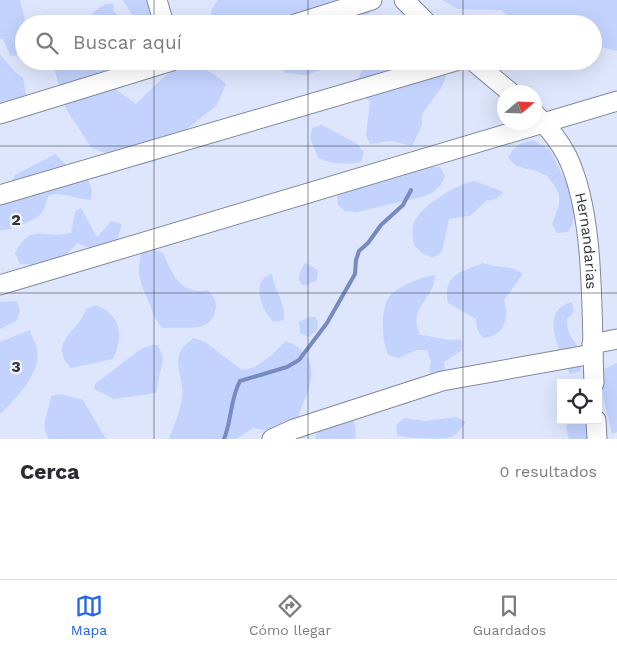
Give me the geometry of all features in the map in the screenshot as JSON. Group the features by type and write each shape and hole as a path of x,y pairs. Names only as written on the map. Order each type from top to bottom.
{"street":[{"path":"157,0 161,15"},
{"path":"324,15 372,0"},
{"path":"404,0 419,15"},
{"path":"0,114 143,70"},
{"path":"0,195 425,70"},
{"path":"483,70 501,85"},
{"path":"542,117 617,100"},
{"name":"Hernandarias","path":"542,122 567,156 582,201 588,236 594,379"},
{"path":"0,285 500,130"},
{"path":"272,439 294,429 442,381 593,349 617,339"}],"shaded area":[{"path":"0,0 20,0 24,15 15,15 15,56 10,55 3,39 0,39"},
{"path":"123,0 157,0 153,12 149,15 132,15"},
{"path":"218,0 374,0 375,2 368,15 211,15 212,9"},
{"path":"442,0 617,0 617,51 602,47 602,15 506,15 502,10 458,9"},
{"path":"106,4 114,4 113,10 117,15 92,15"},
{"path":"0,54 14,71 23,78 27,100 0,107"},
{"path":"54,70 104,70 118,91 136,104 158,83 176,70 206,70 226,84 217,105 168,144 156,161 136,166 91,147 66,109"},
{"path":"283,70 321,70 306,75 285,73"},
{"path":"362,70 384,70 392,73 416,70 442,70 446,77 441,88 422,114 422,125 412,146 391,141 370,144 366,135 370,102 360,89 359,77"},
{"path":"322,125 356,143 364,152 361,162 339,163 318,158 310,138 312,128"},
{"path":"533,140 550,150 575,200 573,223 568,232 557,233 552,224 559,205 559,194 547,176 516,166 508,158 518,146"},
{"path":"55,154 78,176 88,180 92,190 91,200 60,194 49,195 41,214 28,222 0,230 0,192 10,185 15,175"},
{"path":"418,166 440,167 445,176 439,187 430,194 357,212 345,211 338,205 336,186"},
{"path":"474,181 504,192 496,199 486,201 470,216 449,219 442,252 433,258 422,253 414,245 412,230 418,216 440,197 458,186"},
{"path":"81,208 97,237 111,221 122,224 116,244 99,252 78,243 64,257 55,262 37,265 20,264 15,253 27,237 33,234 62,235 71,233 75,211"},
{"path":"143,245 163,253 174,276 184,286 198,291 208,290 215,300 216,308 212,319 207,324 194,328 163,328 152,311 139,276 139,263"},
{"path":"305,263 318,270 317,280 307,285 302,285 299,280 299,274"},
{"path":"483,263 513,269 523,274 504,300 506,320 504,325 496,334 483,338 477,329 476,319 448,303 447,294 448,286 455,276"},
{"path":"272,274 282,302 284,314 284,320 274,322 265,311 260,296 261,282 265,277"},
{"path":"435,275 434,284 417,317 420,335 461,339 462,350 444,362 445,373 438,380 429,372 431,361 427,350 417,350 399,358 388,355 384,342 383,326 384,310 392,293 424,277"},
{"path":"17,301 20,311 16,321 0,329 0,302"},
{"path":"572,302 574,312 567,319 568,328 579,349 582,362 580,371 570,374 557,344 554,323 556,314 561,307"},
{"path":"95,305 110,314 118,327 118,342 113,359 71,368 64,359 63,344 86,309"},
{"path":"309,317 315,317 318,322 317,330 309,337 300,333 299,322"},
{"path":"30,330 37,348 36,366 20,393 0,414 0,342"},
{"path":"194,338 205,342 242,370 261,363 286,341 304,352 311,367 312,375 295,425 274,431 253,428 236,439 169,439 182,398 178,359 185,345"},
{"path":"158,345 163,358 156,393 114,399 94,389 95,384 141,349"},
{"path":"617,363 617,432 612,434 602,392 600,371"},
{"path":"61,394 83,400 106,439 49,439 46,434 45,424 51,396"},
{"path":"333,405 352,418 356,432 355,439 315,439 324,410"},
{"path":"456,417 466,422 456,434 448,438 430,439 397,435 396,425 404,418 425,421"},
{"path":"567,424 590,424 592,439 569,439 566,428"}],"waterway":[{"path":"224,439 234,395 240,381 287,367 299,360 327,323 355,274 359,251 368,243 381,225 403,205 411,190"}]}
